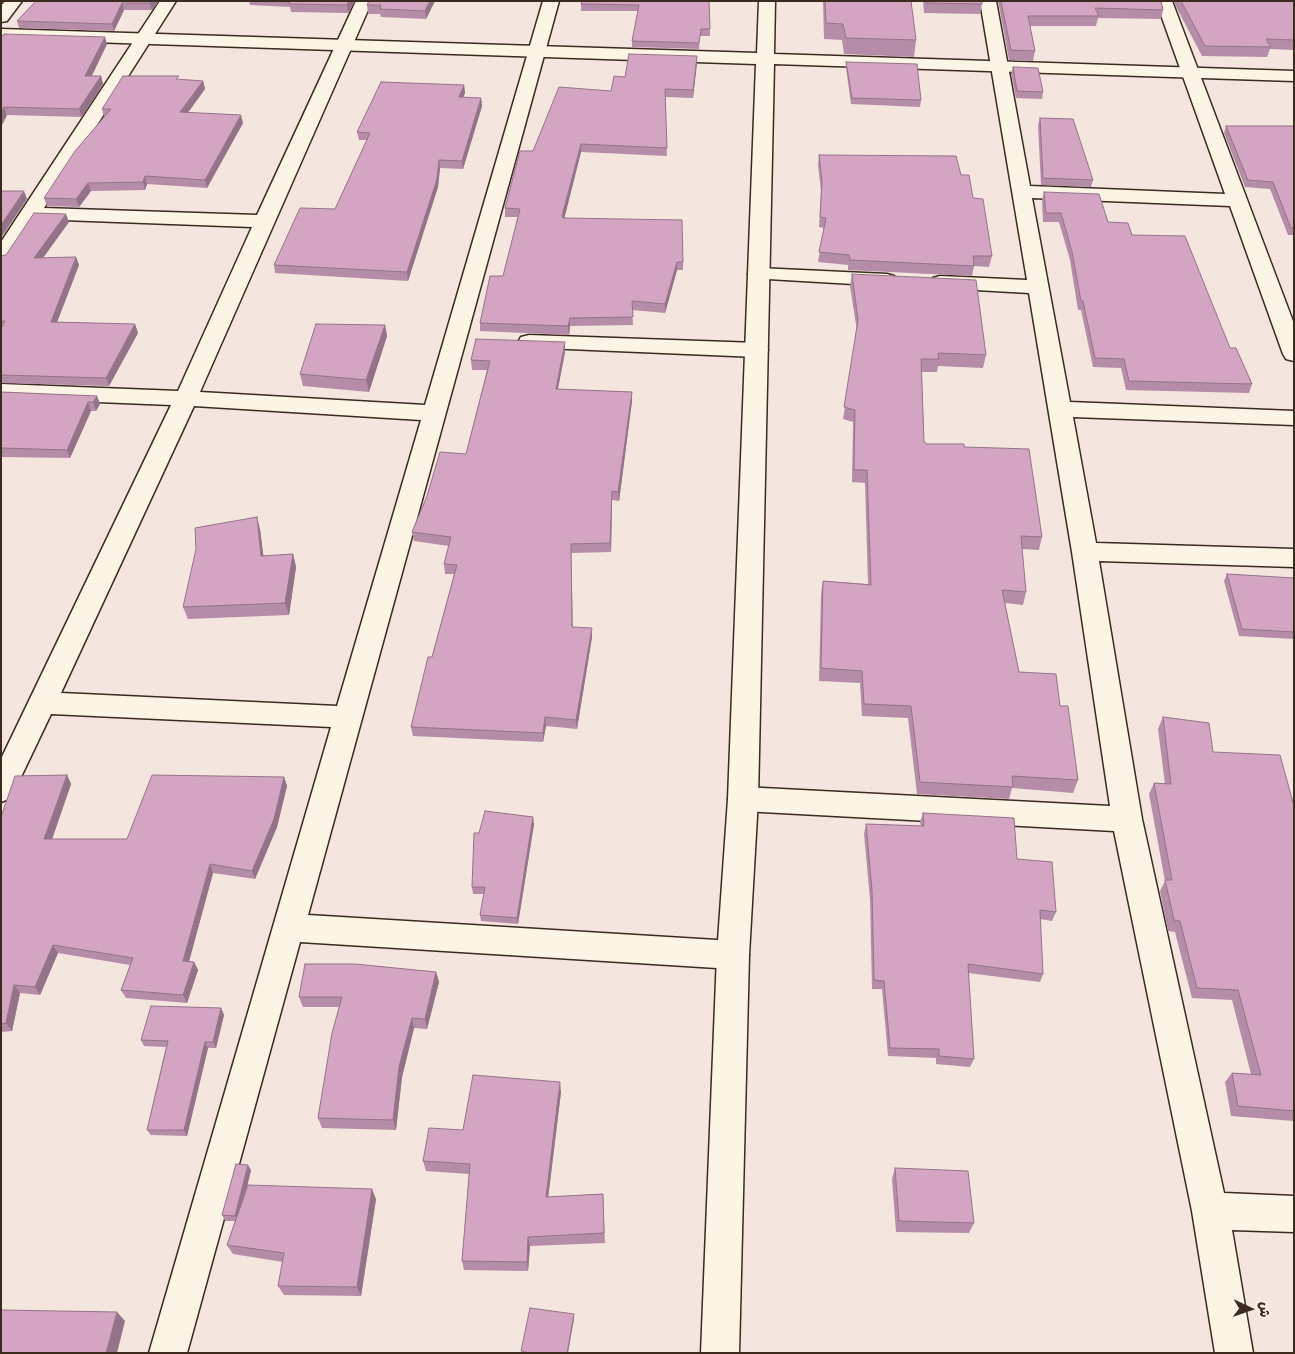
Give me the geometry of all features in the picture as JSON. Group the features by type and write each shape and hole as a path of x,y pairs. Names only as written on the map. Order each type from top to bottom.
{"street":[{"path":"1,17 14,1"},
{"path":"1,258 168,1"},
{"path":"1,790 186,398 264,220 364,1"},
{"path":"168,1353 434,413 467,340 551,1"},
{"path":"720,1353 733,955 743,799 767,1"},
{"path":"988,1 1085,552 1127,819 1210,1212 1234,1353"},
{"path":"1164,1 1294,354"},
{"path":"1,34 1294,76"},
{"path":"1022,192 1238,200"},
{"path":"30,214 264,220"},
{"path":"758,274 1039,287"},
{"path":"1272,293 1294,293"},
{"path":"507,341 757,350"},
{"path":"1,391 186,398 434,413"},
{"path":"1060,409 1294,418"},
{"path":"1085,552 1294,558"},
{"path":"41,704 349,717"},
{"path":"743,799 1127,819"},
{"path":"289,928 733,955"},
{"path":"1210,1212 1294,1214"}],"building":[{"path":"36,1 152,1 150,3 122,3 112,24 17,21"},
{"path":"290,1 349,1 347,5 289,4"},
{"path":"369,1 430,1 425,11 380,9 381,5 367,5"},
{"path":"582,1 709,1 710,29 701,29 699,43 632,41 639,5 581,4"},
{"path":"825,1 911,1 916,40 846,38 843,24 826,23"},
{"path":"926,1 982,1 982,4 926,3"},
{"path":"1001,1 1161,1 1163,10 1095,8 1099,16 1028,16 1035,51 1011,50"},
{"path":"1181,1 1294,1 1294,40 1266,39 1271,47 1205,46"},
{"path":"4,34 105,37 85,76 101,76 79,109 4,107 1,113 1,37"},
{"path":"629,54 697,56 693,90 665,89 667,148 581,144 562,216 563,218 682,220 683,262 677,262 665,304 632,301 633,317 570,318 568,326 480,323 490,276 503,276 520,209 505,208 520,151 533,151 559,87 611,91 614,76 625,77"},
{"path":"846,62 917,64 921,100 852,98"},
{"path":"1013,67 1038,68 1043,92 1017,91"},
{"path":"123,76 179,76 176,79 203,81 180,112 241,115 205,180 145,176 143,182 88,183 76,199 44,198 75,151 111,109 102,109"},
{"path":"381,82 464,85 459,97 481,98 462,161 439,160 437,179 407,272 274,265 300,208 335,209 370,133 357,132"},
{"path":"1040,118 1073,119 1093,180 1043,178"},
{"path":"1226,126 1294,126 1294,228 1291,228 1273,182 1248,180"},
{"path":"819,155 956,156 961,175 969,175 973,198 983,199 992,256 973,256 974,266 850,260 849,255 819,252 826,218 820,217 822,181"},
{"path":"1,191 24,191 1,225"},
{"path":"1044,192 1099,194 1108,222 1128,223 1132,235 1185,236 1230,348 1236,348 1252,384 1129,381 1124,359 1095,358 1083,301 1081,301 1072,252 1061,213 1046,213"},
{"path":"34,213 66,214 34,258 76,257 51,322 135,324 106,378 1,375 1,328 5,321 1,321 1,256 6,255"},
{"path":"852,274 976,280 986,355 938,353 939,359 921,359 924,442 927,444 964,444 964,447 1029,449 1042,537 1021,536 1026,592 1002,590 1019,672 1056,674 1060,706 1068,706 1078,780 1012,776 1013,787 920,782 911,706 864,704 862,671 821,668 823,581 871,585 867,470 854,470 855,410 844,407 858,320"},
{"path":"316,324 385,325 366,380 300,374"},
{"path":"476,339 565,342 556,389 632,392 618,492 612,491 610,543 571,544 572,627 592,628 576,720 545,717 543,733 411,727 428,657 432,657 457,565 444,564 451,537 412,532 427,496 440,452 466,454 490,361 471,360"},
{"path":"1,392 97,396 93,402 88,402 67,450 1,448"},
{"path":"257,517 261,556 293,554 285,603 183,607 196,549 195,528"},
{"path":"1227,574 1294,578 1294,632 1242,629"},
{"path":"1163,717 1209,723 1213,752 1280,755 1294,806 1294,1111 1238,1106 1232,1073 1261,1075 1238,990 1197,988 1180,921 1174,920 1165,880 1172,880 1154,783 1171,784"},
{"path":"67,775 44,839 127,839 152,775 284,777 274,819 252,871 210,864 183,961 194,962 183,995 121,990 133,958 53,945 35,987 14,985 6,1023 1,1024 1,817 15,776"},
{"path":"485,811 533,817 517,918 480,915 485,887 472,887 474,833 479,833"},
{"path":"923,813 1014,818 1017,859 1052,862 1056,912 1040,910 1043,974 968,964 974,1059 939,1056 939,1049 890,1048 884,981 874,980 872,890 866,824 924,826"},
{"path":"305,964 355,964 436,972 425,1019 412,1018 399,1067 393,1120 318,1118 332,1033 342,997 299,997"},
{"path":"151,1006 221,1008 213,1042 205,1042 184,1130 147,1130 168,1041 141,1040"},
{"path":"473,1075 560,1082 546,1197 603,1194 604,1233 528,1237 527,1262 462,1261 470,1164 423,1161 429,1128 463,1130"},
{"path":"236,1164 248,1165 235,1216 222,1215"},
{"path":"895,1168 968,1171 974,1223 899,1221"},
{"path":"248,1185 372,1189 357,1287 278,1286 284,1253 227,1245"},
{"path":"530,1308 574,1314 567,1353 530,1353 521,1351"},
{"path":"1,1310 117,1312 106,1353 1,1353"}]}
